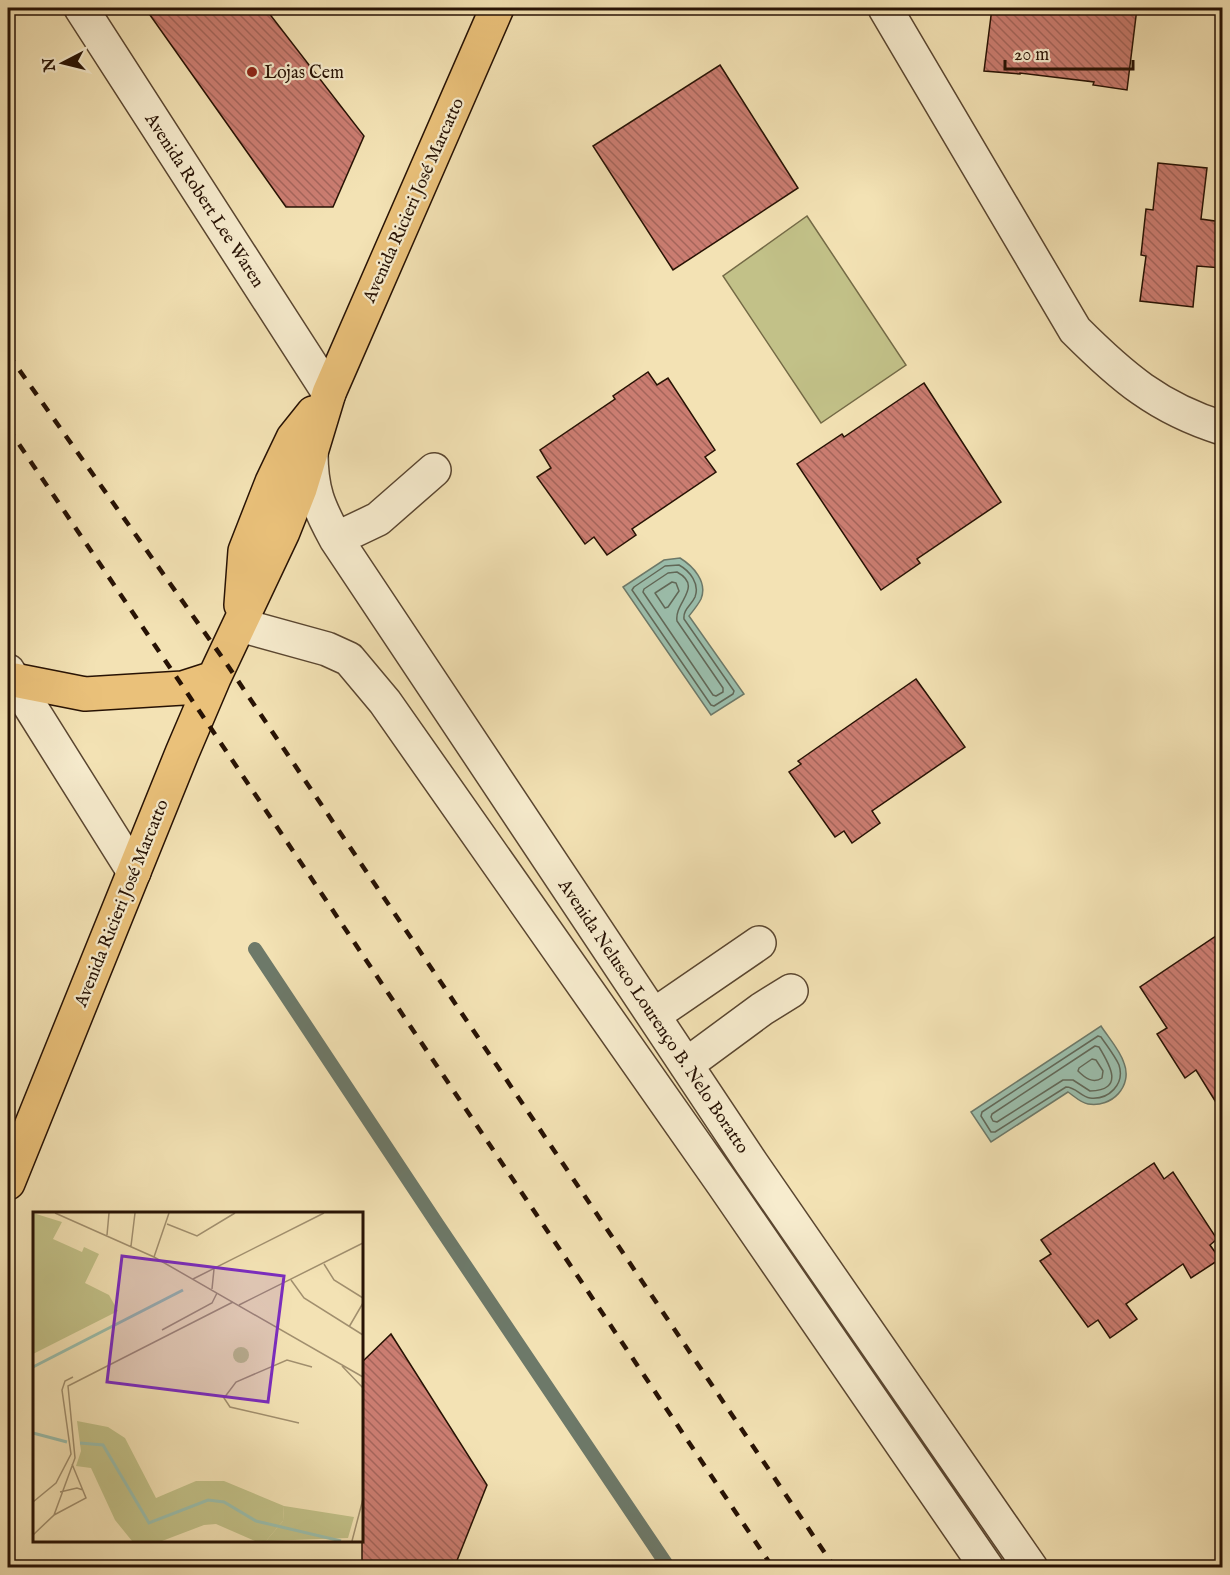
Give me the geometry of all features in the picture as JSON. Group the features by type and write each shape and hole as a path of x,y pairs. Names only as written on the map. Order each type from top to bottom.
{"main road":[{"name":"Avenida Ricieri José Marcatto","path":"8,1183 214,678 284,532 300,489 329,393 497,8"},
{"name":"Avenida Ricieri José Marcatto","path":"240,625 245,551 272,482 293,438 329,393"},
{"path":"10,676 85,694 183,688 214,678"}],"street":[{"name":"Avenida Robert Lee Waren","path":"81,8 329,393"},
{"path":"885,8 1075,330 1115,370 1152,397 1194,420 1222,429"},
{"name":"Avenida Nelusco Lourenço B. Nelo Boratto","path":"311,450 311,479 316,500 336,539 752,1164 1031,1568"},
{"path":"336,539 378,519 434,470"},
{"name":"Avenida Nelusco Lourenço B. Nelo Boratto","path":"240,625 327,649 349,659 385,702 723,1184 987,1568"},
{"path":"10,676 134,872"},
{"path":"654,1015 759,943"},
{"path":"686,1065 762,1009 791,991"},
{"path":"723,1184 752,1164"}],"shaded area":[{"path":"807,216 906,365 821,423 723,276"}],"water":[{"path":"680,558 698,575 703,593 689,616 744,694 711,715 623,587 664,560"},
{"path":"1101,1026 1117,1048 1124,1063 1126,1080 1118,1094 1105,1103 1088,1104 1068,1092 991,1142 971,1112"}],"building":[{"name":"Lojas Cem","path":"145,8 265,8 364,136 333,207 286,207"},
{"path":"992,8 1137,8 1127,90 1093,85 1094,82 984,71"},
{"path":"720,65 798,188 673,270 593,146"},
{"path":"1158,163 1207,168 1201,219 1222,222 1222,268 1197,266 1193,307 1140,301 1146,256 1141,255 1146,209 1153,210"},
{"path":"648,372 657,385 668,378 715,450 705,457 716,472 632,529 636,535 607,555 594,537 585,544 537,477 551,468 540,450 615,399 613,396"},
{"path":"924,383 1001,502 917,559 920,563 881,590 797,464 842,434 844,437"},
{"path":"916,679 965,747 872,811 880,823 852,843 844,831 835,837 789,772 801,764 798,761"},
{"path":"1222,932 1222,1112 1196,1070 1185,1078 1157,1034 1167,1028 1140,987"},
{"path":"1154,1163 1164,1179 1173,1172 1217,1239 1210,1245 1220,1259 1191,1278 1183,1264 1126,1304 1137,1319 1110,1338 1098,1320 1088,1327 1040,1261 1051,1254 1041,1240"},
{"path":"391,1334 487,1485 454,1568 362,1568 363,1361"}],"waterway":[{"path":"255,949 669,1568"}],"railway":[{"path":"8,354 224,660 835,1568"},
{"path":"8,428 773,1568"}],"place":[{"name":"Lojas Cem","path":"252,72"}]}
